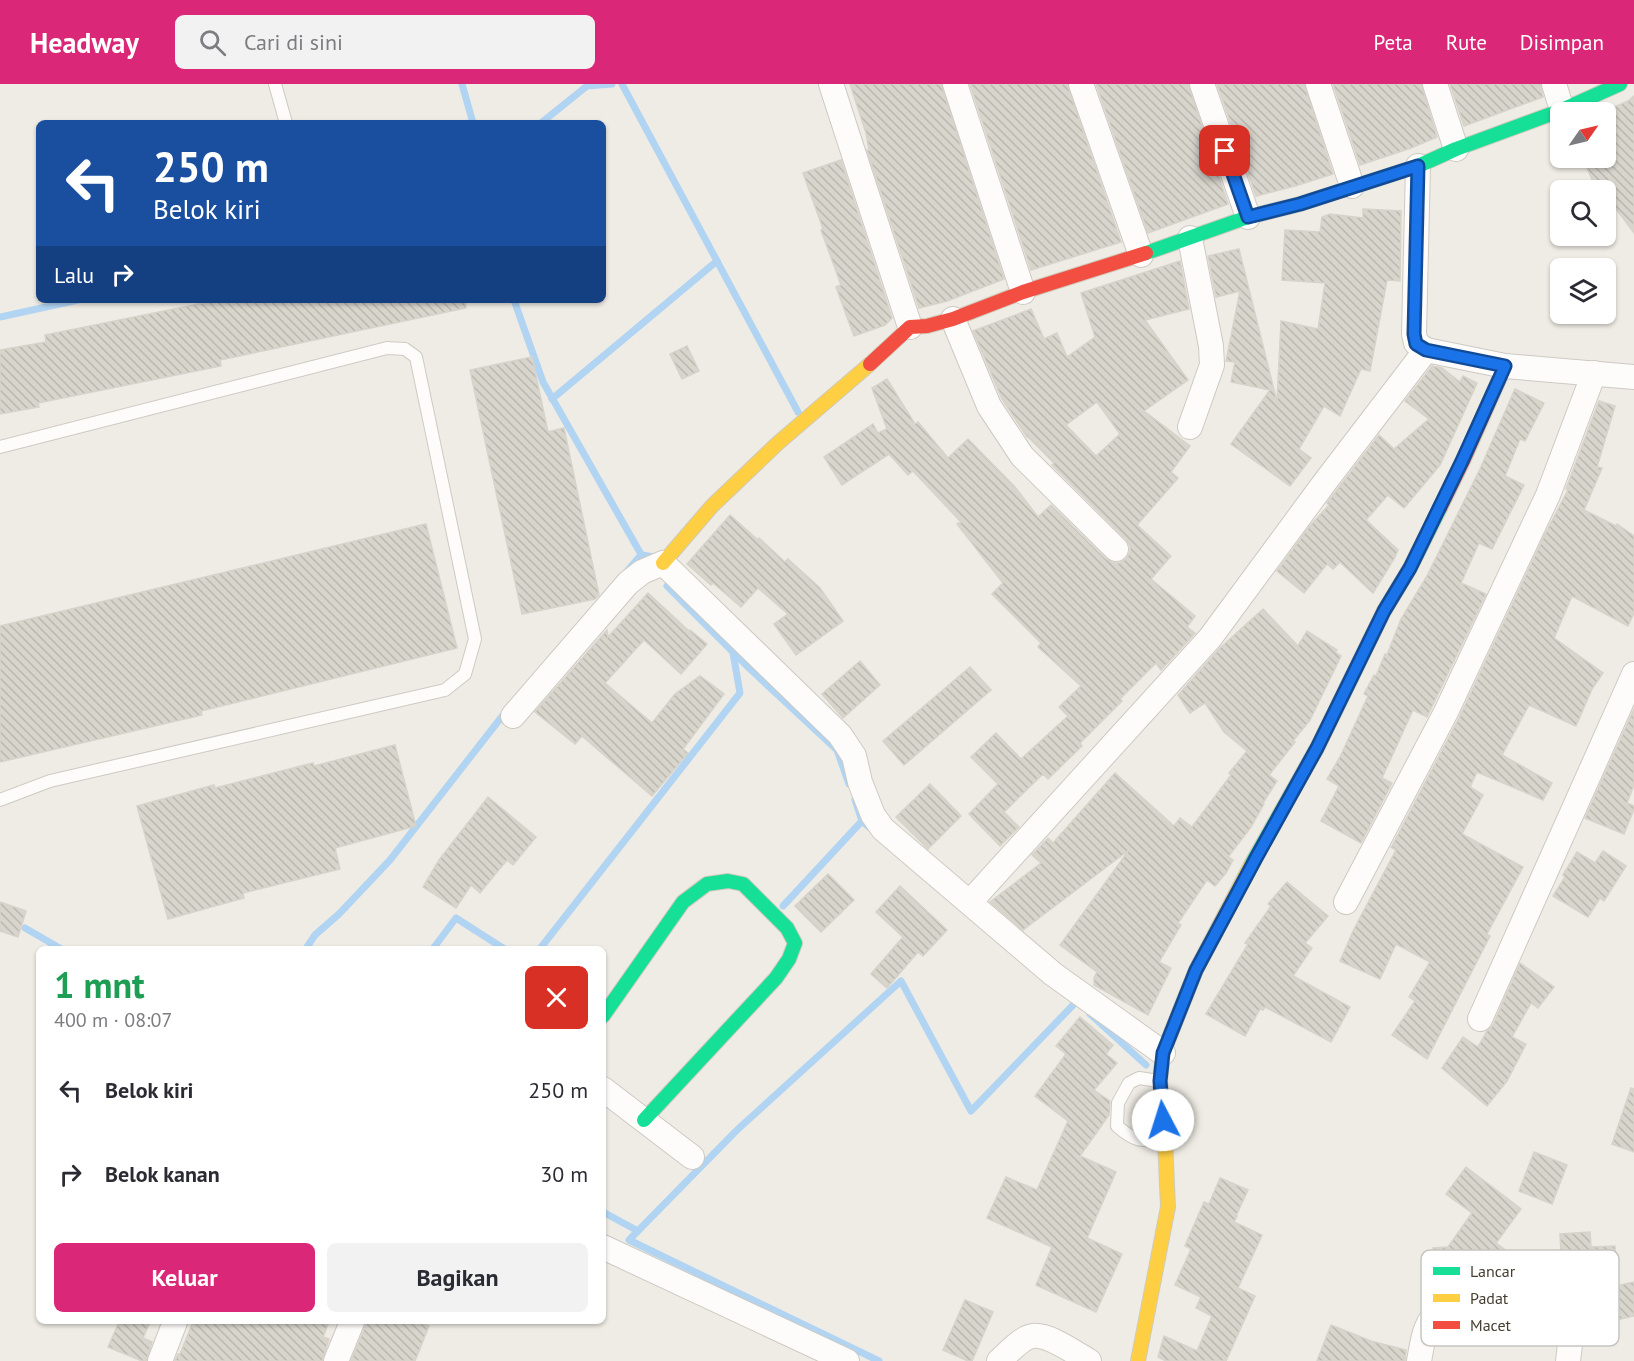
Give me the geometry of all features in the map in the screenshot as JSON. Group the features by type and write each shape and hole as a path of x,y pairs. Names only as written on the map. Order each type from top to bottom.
{"street":[{"path":"831,84 910,327"},
{"path":"955,84 1023,292"},
{"path":"1081,84 1141,255"},
{"path":"1202,84 1248,217"},
{"path":"1318,84 1352,186"},
{"path":"1435,84 1456,149"},
{"path":"1554,84 1560,102"},
{"path":"1580,102 1620,84"},
{"path":"513,716 628,583 642,572 663,563 712,506 770,451 910,327 927,326 953,319 1023,292 1141,255 1248,217 1300,204 1418,166 1456,149 1550,114"},
{"path":"1418,166 1414,334 1416,344 1426,350 1505,366 1634,377"},
{"path":"1190,238 1211,346 1212,366 1190,427"},
{"path":"953,319 989,406 1022,456 1116,549"},
{"path":"970,902 1210,638 1426,350"},
{"path":"1138,1361 1168,1208 1160,1081 1163,1053 1196,970 1317,748 1384,611 1410,568 1505,366"},
{"path":"1347,902 1446,712 1548,495 1594,373"},
{"path":"663,563 840,735 854,756 860,782 873,816 883,830 1053,974 1163,1053"},
{"path":"1479,1019 1634,674"},
{"path":"606,1012 683,902 707,884 728,881 742,884 787,928 795,943 789,959 776,978 644,1120"},
{"path":"606,1091 692,1157"},
{"path":"606,1248 847,1361"},
{"path":"160,1361 174,1324"},
{"path":"336,1361 351,1324"},
{"path":"999,1361 1016,1345 1031,1336 1046,1337 1089,1361"},
{"path":"1419,1361 1422,1346"},
{"path":"1568,1361 1570,1346"}],"lane":[{"path":"275,84 285,120"},
{"path":"0,447 387,348 405,348 416,357 475,639 465,674 445,690 50,781 0,800"},
{"path":"1160,1081 1139,1078 1129,1083 1118,1103 1117,1126 1129,1137 1143,1141 1165,1140"}],"building":[{"path":"850,84 941,84 1004,279 947,301 919,308 867,150 869,150 866,133"},
{"path":"970,84 1067,84 1121,242 1031,270"},
{"path":"1096,84 1188,84 1228,204 1148,233"},
{"path":"1217,84 1304,84 1333,174 1256,196"},
{"path":"1333,84 1421,84 1437,137 1360,165"},
{"path":"1450,84 1540,84 1543,97 1464,126"},
{"path":"1634,96 1634,233 1616,209 1616,180 1592,180 1587,168 1616,168 1616,106"},
{"path":"841,160 892,318 885,325 854,336 836,287 841,285 803,173"},
{"path":"1363,209 1401,211 1400,281 1387,280 1370,371 1361,369 1340,416 1324,406 1299,449 1311,458 1290,486 1231,444 1270,390 1231,382 1235,362 1226,361 1240,291 1216,297 1208,256 1239,249 1277,402 1281,321 1318,329 1325,283 1282,280 1285,230 1320,232 1322,217 1330,214 1363,218"},
{"path":"1180,261 1189,309 1145,320 1188,380 1144,411 1190,446 1171,472 1178,478 1137,525 1171,556 1151,579 1195,616 1187,627 1195,633 1161,670 1156,663 1080,743 1082,746 1048,779 1043,774 1004,812 1019,827 1000,846 969,814 998,784 971,757 996,733 1021,759 1068,716 1059,707 1081,686 1038,647 1041,643 992,594 1003,583 957,524 961,522 913,471 908,475 889,454 842,485 824,457 873,424 878,433 887,429 872,388 887,379 915,424 918,422 948,458 968,439 1015,487 1038,517 1051,505 1106,559 1113,563 1120,563 1130,552 1126,539 1027,437 1002,399 973,331 1031,309 1044,339 1057,333 1067,357 1095,337 1081,293","holes":["1097,402 1120,434 1096,456 1066,425"]},
{"path":"203,303 465,303 466,308 220,360 221,366 38,403 39,407 0,414 0,350 46,342 45,335"},
{"path":"687,346 699,371 682,379 670,354"},
{"path":"532,357 548,432 564,428 599,595 595,599 522,614 470,370"},
{"path":"1432,366 1442,368 1460,382 1463,376 1477,383 1440,465 1404,508 1388,495 1366,520 1398,550 1394,559 1373,593 1340,562 1333,569 1327,564 1304,593 1277,571 1309,527 1329,505 1327,503 1379,435 1394,449 1429,419 1405,401"},
{"path":"1515,389 1544,403 1525,441 1520,439 1505,476 1524,485 1492,549 1479,543 1461,583 1486,594 1427,717 1413,710 1382,778 1392,783 1361,843 1321,821 1339,786 1327,779 1341,755 1368,696 1364,694 1374,675 1376,676 1385,654 1387,655 1401,619 1427,576 1480,469"},
{"path":"1599,401 1615,406 1597,467 1602,468 1584,510 1616,526 1617,524 1634,536 1634,613 1628,626 1572,596 1554,638 1603,673 1592,689 1576,726 1529,705 1502,755 1552,783 1543,800 1477,772 1470,787 1483,795 1462,834 1523,867 1487,934 1490,936 1427,1059 1392,1035 1415,1001 1409,997 1430,962 1396,944 1380,979 1340,961 1354,929 1396,850 1391,847 1459,718 1568,490 1566,489"},
{"path":"730,515 785,562 788,559 820,588 843,621 796,655 774,624 788,614 758,588 741,607 687,564"},
{"path":"426,524 457,648 201,711 202,715 0,762 0,626"},
{"path":"648,593 689,631 707,644 681,674 644,640 605,683 652,723 675,694 700,676 724,694 683,749 688,753 652,796 582,736 575,744 535,712 607,630 608,637"},
{"path":"1263,609 1298,646 1307,631 1337,650 1335,652 1341,656 1310,720 1269,775 1277,781 1251,827 1228,857 1233,860 1226,873 1215,886 1207,880 1178,923 1181,925 1159,962 1171,968 1148,1015 1094,985 1097,972 1060,945 1129,850 1023,930 990,902 1041,863 1032,855 1048,838 1053,843 1115,773 1174,826 1180,818 1192,827 1247,751 1224,732 1205,703 1190,713 1178,695 1220,648"},
{"path":"860,661 880,685 843,718 822,694"},
{"path":"970,667 991,690 904,765 883,741"},
{"path":"1634,709 1634,785 1627,803 1634,806 1634,809 1624,834 1585,818"},
{"path":"395,745 416,826 335,848 340,869 243,893 244,898 168,919 137,806 214,785 215,788"},
{"path":"930,784 961,816 928,849 896,817"},
{"path":"488,797 536,837 513,865 507,860 480,893 471,885 456,908 423,887 439,860"},
{"path":"1603,851 1626,866 1604,901 1600,898 1588,917 1553,896 1577,852 1595,863"},
{"path":"828,874 854,900 821,932 795,906"},
{"path":"1287,882 1328,916 1305,943 1312,948 1293,976 1350,1007 1331,1042 1265,1007 1263,1010 1260,1009 1245,1036 1206,1014 1248,944 1245,943 1271,906 1268,904"},
{"path":"900,886 947,930 923,956 918,952 887,988 871,974 903,937 876,912"},
{"path":"0,902 26,911 18,937 0,931"},
{"path":"1520,963 1554,987 1538,1008 1531,1003 1512,1037 1526,1044 1507,1081 1487,1106 1442,1068 1463,1037 1478,1047 1493,1025"},
{"path":"1080,1017 1113,1045 1106,1054 1117,1063 1094,1090 1110,1101 1109,1115 1080,1156 1116,1172 1087,1238 1122,1254 1096,1312 1036,1285 1052,1247 987,1218 1006,1177 1037,1190 1068,1121 1035,1096 1066,1054 1056,1046"},
{"path":"1631,1088 1634,1089 1634,1152 1612,1144"},
{"path":"1534,1152 1567,1165 1552,1204 1519,1191"},
{"path":"1466,1167 1521,1209 1496,1243 1504,1250 1433,1250 1433,1248 1448,1247 1472,1213 1446,1194"},
{"path":"1220,1178 1248,1190 1234,1222 1262,1235 1238,1288 1255,1296 1226,1361 1166,1361 1158,1357 1164,1336 1197,1351 1212,1316 1196,1308 1201,1297 1175,1285 1191,1249 1185,1246 1204,1202 1209,1204"},
{"path":"1590,1232 1591,1247 1615,1246 1615,1250 1561,1250 1560,1234"},
{"path":"1634,1282 1634,1316 1619,1319 1619,1285"},
{"path":"965,1300 993,1312 972,1361 943,1350"},
{"path":"118,1324 149,1324 143,1338 152,1342 146,1361 108,1347"},
{"path":"192,1324 328,1324 323,1337 329,1339 322,1361 175,1361"},
{"path":"366,1324 429,1326 415,1361 351,1361"},
{"path":"1331,1325 1371,1341 1406,1350 1405,1361 1317,1361"}],"waterway":[{"path":"462,84 472,120"},
{"path":"545,120 587,86 612,84"},
{"path":"622,84 798,412"},
{"path":"552,399 717,261"},
{"path":"0,317 64,303"},
{"path":"515,303 543,382 642,556"},
{"path":"628,570 641,555 655,557"},
{"path":"667,586 749,668 837,750 849,784"},
{"path":"542,946 740,693 733,653"},
{"path":"308,946 315,935 339,914 390,860 507,710"},
{"path":"855,800 862,821 869,827"},
{"path":"783,906 862,821"},
{"path":"435,946 456,918 500,946"},
{"path":"25,928 56,946"},
{"path":"879,1361 629,1240 737,1130 901,981 971,1111 1076,1002"},
{"path":"1090,1014 1146,1065"},
{"path":"606,1214 638,1231"}],"traffic: fast":[{"path":"1146,253 1248,217 1300,204 1418,166 1456,149 1562,110 1620,84"},
{"path":"1251,865 1317,748 1384,611 1410,568 1440,508"},
{"path":"606,1012 683,902 707,884 728,881 743,884 787,928 795,943 789,959 776,978 644,1120"}],"traffic: slow":[{"path":"663,563 712,506 778,443 870,364"},
{"path":"1138,1361 1168,1207 1160,1081 1163,1053 1196,970 1251,865"}],"traffic: jam":[{"path":"870,364 910,327 927,326 953,319 1023,292 1146,253"},
{"path":"1440,508 1505,366"}],"route":[{"path":"1163,1120 1160,1081 1163,1053 1196,970 1317,748 1384,611 1410,568 1505,366 1426,350 1416,344 1414,334 1418,166 1300,204 1248,217 1225,151"}]}
